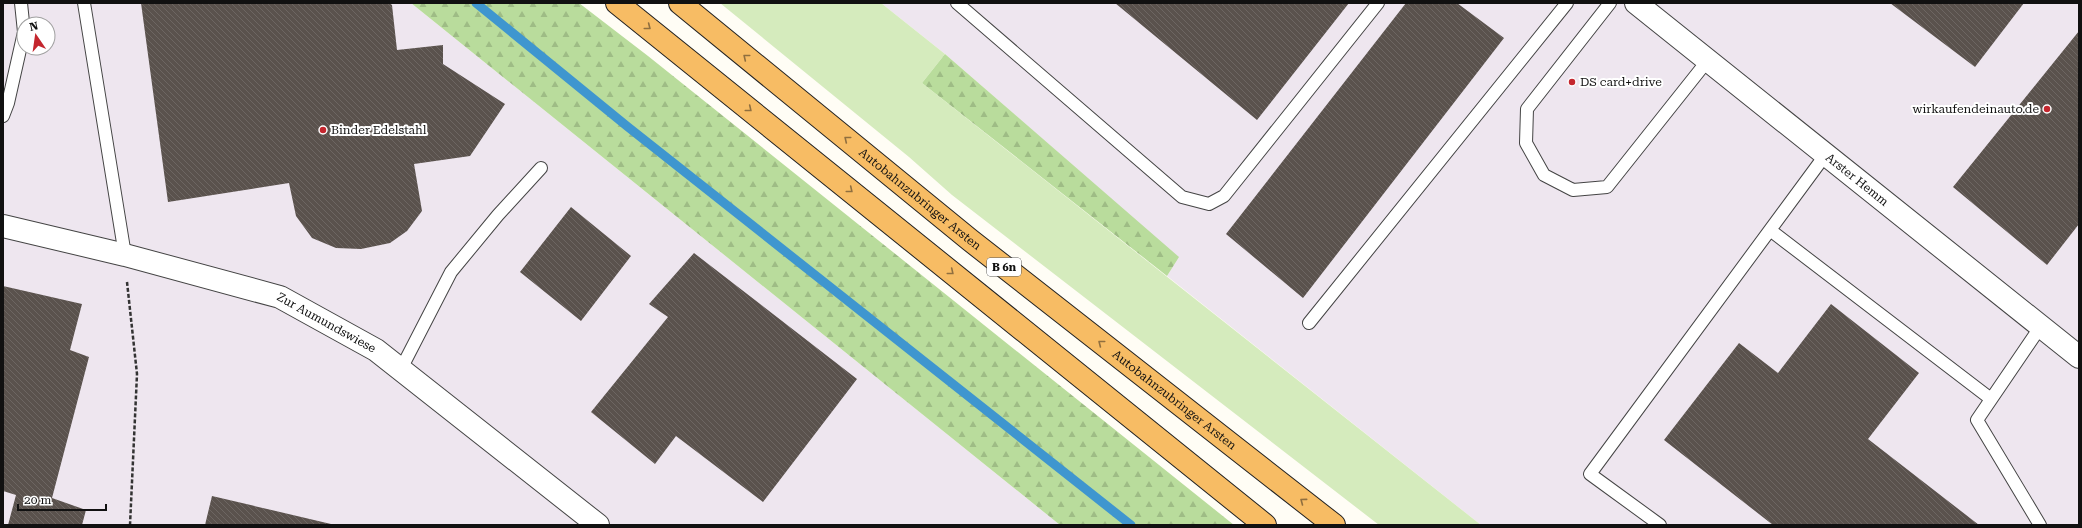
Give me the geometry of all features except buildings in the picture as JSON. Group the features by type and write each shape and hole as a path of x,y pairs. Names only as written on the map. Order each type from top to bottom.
{"highway":[{"path":"617,3 1265,525"},
{"name":"Autobahnzubringer Arsten","path":"680,3 970,240 1334,525"}],"street":[{"name":"Arster Hemm","path":"1636,3 2079,357"},
{"name":"Zur Aumundswiese","path":"3,226 124,255 280,297 376,350 514,460 585,521"}],"lane":[{"path":"21,3 22,16"},
{"path":"84,3 124,255"},
{"path":"957,3 1182,197 1209,204 1224,196 1378,3"},
{"path":"1309,323 1567,3"},
{"path":"1610,3 1527,109 1526,143 1544,175 1573,190 1607,187 1708,60"},
{"path":"3,116 8,103 19,56"},
{"path":"1660,525 1590,474 1826,154"},
{"path":"401,369 450,272 540,168"},
{"path":"1770,230 1991,399"},
{"path":"2040,326 1977,420 2040,525"}],"path":[{"path":"124,255 137,374 130,525"}],"shaded area":[{"path":"3,3 411,3 1060,525 3,525"},
{"path":"881,3 2079,3 2079,525 1481,525 1167,276 1178,257 945,54"}],"green space":[{"path":"411,3 579,3 648,56 1234,525 1060,525"},
{"path":"720,3 881,3 945,54 922,83 1481,525 1379,525 952,195 909,157"},
{"path":"945,54 1179,257 1167,276 922,83"}],"waterway":[{"path":"476,3 628,127 1131,525"}],"place":[{"name":"DS card+drive","path":"1572,82"},
{"name":"wirkaufendeinauto.de","path":"2047,109"},
{"name":"Binder Edelstahl","path":"323,130"}]}
